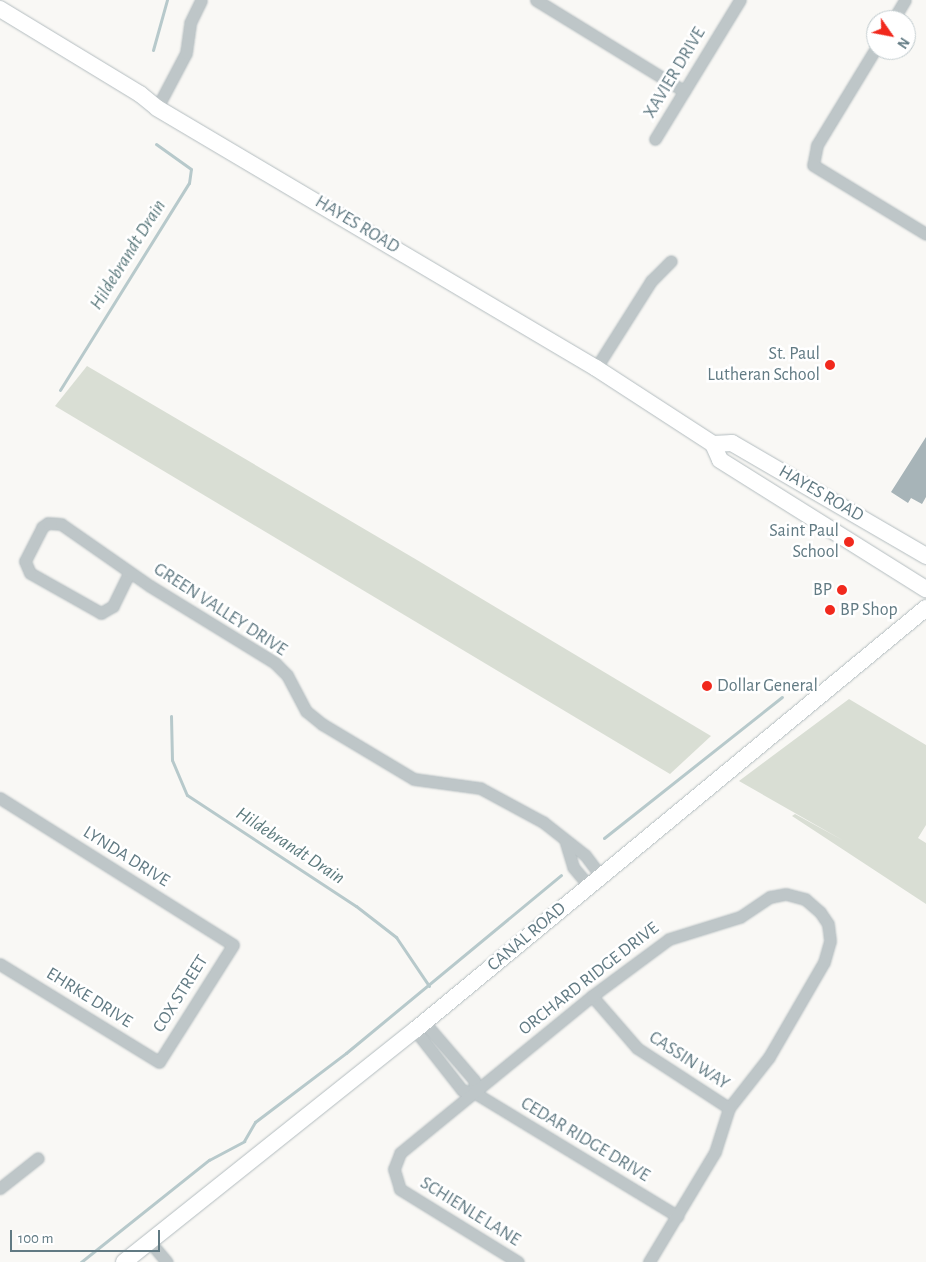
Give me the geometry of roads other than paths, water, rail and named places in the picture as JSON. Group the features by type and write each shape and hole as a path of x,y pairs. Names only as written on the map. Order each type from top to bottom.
{"street":[{"path":"157,108 186,52 190,23 201,0"},
{"path":"536,0 684,91"},
{"name":"XAVIER DRIVE","path":"655,139 740,0"},
{"name":"HAYES ROAD","path":"0,9 140,94 157,108 596,368 713,444 720,460 926,589"},
{"path":"869,60 817,145 813,165 926,233"},
{"path":"596,368 651,281 671,261"},
{"name":"HAYES ROAD","path":"713,444 732,443 926,556"},
{"name":"GREEN VALLEY DRIVE","path":"129,573 113,606 101,613 30,573 25,561 42,527 56,522 101,548 129,573 275,663 287,675 306,711 322,724 414,779 480,788 543,822 585,855 595,881"},
{"path":"850,542 861,530 874,524"},
{"name":"CANAL ROAD","path":"124,1262 420,1026 926,608"},
{"name":"LYNDA DRIVE","path":"0,798 233,945"},
{"path":"564,840 573,867 595,881"},
{"name":"ORCHARD RIDGE DRIVE","path":"395,1165 404,1150 592,996 677,934 740,917 770,897 786,894 805,899 820,912 828,924 830,942 824,962 770,1057 729,1108"},
{"name":"COX STREET","path":"160,1062 233,945"},
{"name":"EHRKE DRIVE","path":"0,964 160,1062"},
{"name":"CASSIN WAY","path":"592,996 636,1048 729,1108"},
{"path":"420,1026 474,1080 475,1093"},
{"name":"CEDAR RIDGE DRIVE","path":"420,1026 462,1090 475,1093 676,1216"},
{"path":"649,1262 714,1152 729,1108"},
{"path":"0,1188 38,1158"},
{"name":"SCHIENLE LANE","path":"395,1165 396,1182 404,1192 518,1262"},
{"path":"148,1244 158,1262"},
{"path":"148,1244 167,1262"}],"waterway":[{"name":"Hildebrandt Drain","path":"153,50 167,0"},
{"name":"Hildebrandt Drain","path":"60,390 189,183 191,169 156,144"},
{"path":"604,838 782,697"},
{"name":"Hildebrandt Drain","path":"171,716 172,760 187,795 356,906 396,937 429,986"},
{"path":"81,1262 209,1160 244,1141 255,1122 346,1053 561,875"}],"place":[{"name":"St. Paul Lutheran School","path":"830,365"},
{"name":"Saint Paul School","path":"849,542"},
{"name":"BP","path":"842,590"},
{"name":"BP Shop","path":"830,610"},
{"name":"Dollar General","path":"707,686"}]}
